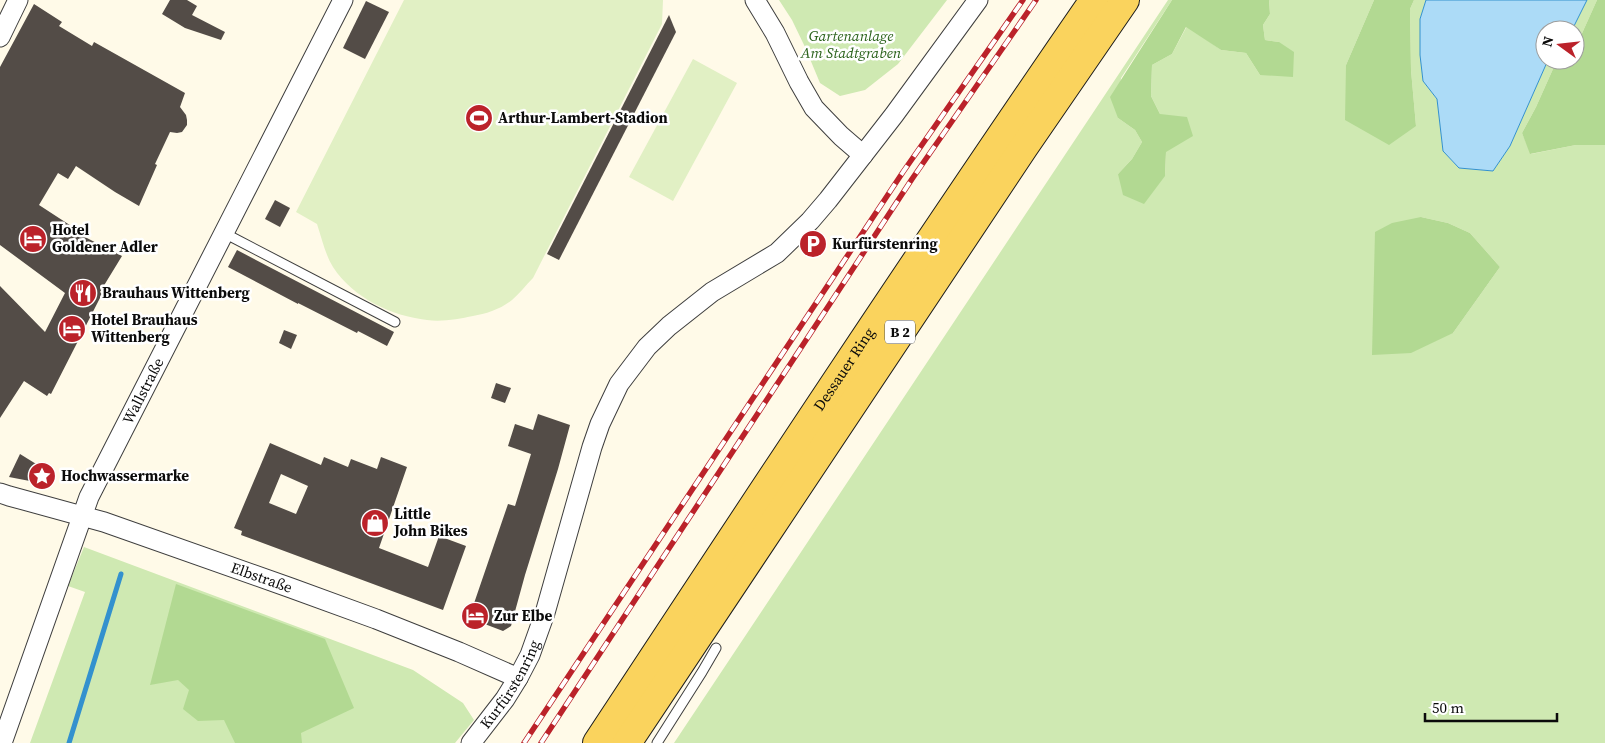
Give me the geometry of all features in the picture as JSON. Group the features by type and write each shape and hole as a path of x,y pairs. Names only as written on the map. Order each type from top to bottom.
{"main road":[{"name":"Dessauer Ring","path":"597,743 1002,133 1094,0"},
{"name":"Dessauer Ring","path":"627,743 1024,147 1125,0"}],"street":[{"path":"0,37 18,0"},
{"name":"Wallstraße","path":"2,743 93,488 343,0"},
{"path":"755,0 775,33 814,108 841,136 863,155"},
{"name":"Kurfürstenring","path":"471,743 505,699 530,654 545,613 600,424 619,384 647,347 682,316 712,292 768,259 816,214 863,155 978,0"},
{"name":"Elbstraße","path":"0,493 119,527 376,619 518,678"}],"lane":[{"path":"224,233 396,322"},
{"path":"656,743 716,648"}],"green space":[{"name":"Arthur-Lambert-Stadion","path":"404,0 663,0 662,24 533,278 508,303 483,314 450,320 427,320 400,314 374,304 351,288 341,278 328,257 317,224 296,212"},
{"name":"Gartenanlage Am Stadtgraben","path":"779,0 947,0 898,64 865,90 840,96 820,83 792,20"},
{"path":"1168,0 1172,0 1121,78 1118,118 1135,130 1142,142 1132,159 1118,174 1165,176 1166,152 1160,114 1151,96 1152,65 1172,54 1187,26 1221,50 1246,53 1260,75 1279,42 1265,40 1263,25 1270,14 1269,0 1374,0 1346,65 1416,126 1411,70 1410,9 1414,0 1426,0 1420,19 1420,55 1423,81 1437,99 1443,151 1459,168 1493,171 1510,146 1544,70 1553,70 1522,133 1531,154 1576,145 1605,145 1605,743 674,743","holes":["1421,217 1448,223 1470,233 1500,267 1453,333"]},
{"path":"1172,0 1269,0 1270,14 1263,25 1265,40 1279,42 1294,52 1293,77 1260,75 1246,53 1221,50 1186,27 1172,54 1152,65 1151,96 1160,114 1187,117 1193,136 1166,152 1165,176 1144,204 1123,195 1118,174 1132,159 1142,142 1135,130 1118,118 1110,97"},
{"path":"1374,0 1414,0 1410,9 1411,70 1416,126 1389,145 1345,120 1346,65"},
{"path":"1587,0 1597,0 1585,27 1585,20 1577,20"},
{"path":"1597,0 1605,0 1605,145 1576,145 1530,154 1522,133 1553,70 1585,70 1585,27"},
{"path":"693,59 737,83 673,201 629,177"},
{"path":"1421,217 1448,223 1470,233 1500,267 1453,333 1411,353 1372,355 1375,232 1392,223"},
{"path":"84,547 413,670 463,703 474,720 455,743 30,743 85,592 68,586"},
{"path":"176,584 325,639 354,708 301,733 302,743 235,743 224,720 198,721 183,709 189,690 178,680 150,685"}],"water":[{"path":"1426,0 1587,0 1577,20 1535,20 1535,70 1544,70 1510,146 1493,171 1459,168 1443,151 1437,99 1423,81 1420,55 1420,19"}],"building":[{"path":"170,0 187,0 197,6 192,15 225,32 221,40 185,28 162,14"},
{"path":"366,1 389,12 365,59 343,48"},
{"path":"34,4 62,22 59,26 92,46 94,42 185,93 180,107 186,115 187,125 182,132 170,132 139,206 76,166 68,179 58,173 39,205 82,233 81,235 122,256 100,292 102,294 51,394 49,393 47,396 24,381 0,418 0,286 45,332 65,293 0,245 0,67"},
{"path":"669,15 676,32 559,260 547,254"},
{"path":"275,200 290,208 280,227 265,219"},
{"path":"237,250 394,332 387,346 298,304 228,267"},
{"path":"284,330 297,335 291,349 279,343"},
{"path":"496,383 511,388 505,403 491,398"},
{"path":"538,414 570,425 511,626 503,631 469,618 508,504 515,506 531,454 508,446 515,424 533,430"},
{"path":"270,443 321,465 324,457 348,467 351,459 377,469 381,457 407,467 379,548 428,567 439,536 466,546 443,610 241,535 242,531 234,528","holes":["281,474 308,486 296,514 269,503"]},
{"path":"20,454 41,467 35,482 9,477"}],"waterway":[{"path":"69,743 121,574"}],"railway":[{"path":"524,743 903,172 1023,0"},
{"path":"541,743 912,179 1036,0"}],"place":[{"name":"Arthur-Lambert-Stadion","path":"479,118"},
{"name":"Hotel Goldener Adler","path":"33,239"},
{"name":"Kurfürstenring","path":"813,244"},
{"name":"Brauhaus Wittenberg","path":"83,293"},
{"name":"Hotel Brauhaus Wittenberg","path":"72,329"},
{"name":"Hochwassermarke","path":"42,476"},
{"name":"Little John Bikes","path":"375,523"},
{"name":"Zur Elbe","path":"475,616"}]}
